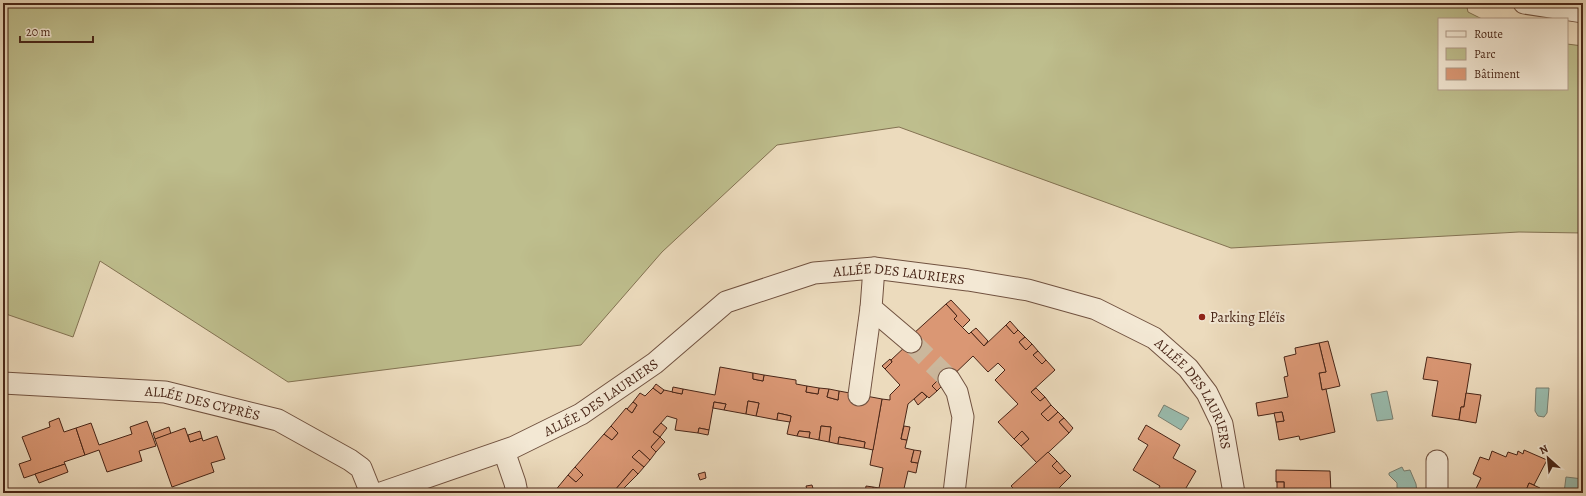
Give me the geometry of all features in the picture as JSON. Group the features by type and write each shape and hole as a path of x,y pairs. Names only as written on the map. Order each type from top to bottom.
{"street":[{"path":"1524,3 1583,12"},
{"path":"859,395 871,308 874,268"},
{"name":"ALLÉE DES LAURIERS","path":"381,493 504,451 580,414 655,363 726,302 814,273 874,268 968,280 1028,290 1096,309 1154,338 1188,368 1207,393 1222,424 1234,493"},
{"path":"871,308 911,342"},
{"path":"949,379 957,392 964,417 954,493"},
{"name":"ALLÉE DES CYPRÈS","path":"3,383 165,392 278,420 350,460 360,468 371,493"},
{"path":"504,451 517,493"},
{"path":"1437,461 1437,493"}],"green space":[{"path":"3,3 1466,3 1468,12 1480,18 1438,18 1438,90 1568,90 1568,44 1583,46 1583,233 1519,232 1231,248 899,127 777,145 662,252 581,345 288,382 100,261 73,337 3,313"}],"shaded area":[{"path":"1536,388 1549,388 1547,413 1544,417 1538,416 1535,411"},
{"path":"1387,391 1393,419 1377,421 1371,394"},
{"path":"1164,405 1189,418 1181,430 1158,416"},
{"path":"1402,467 1404,471 1410,470 1416,484 1417,493 1397,493 1397,483 1389,475 1389,473"},
{"path":"1566,477 1583,479 1582,493 1564,493"}],"building":[{"path":"951,300 970,320 962,328 954,319 957,316 946,304"},
{"path":"946,304 957,316 954,319 969,334 971,332 984,346 1006,325 1014,334 1018,330 1025,337 1019,342 1026,350 1032,344 1038,351 1033,355 1042,364 1046,360 1055,370 1031,392 1040,401 1045,397 1051,405 1041,414 1048,421 1058,412 1064,418 1059,422 1069,433 1037,463 1021,446 1029,439 1022,431 1014,439 998,422 1018,404 995,380 1005,370 998,363 988,372 973,356 946,382 941,377 932,386 937,391 929,398 922,392 908,404 901,439 907,440 905,448 914,450 911,462 918,463 916,473 908,471 903,493 873,493 873,487 879,488 883,468 870,465 882,399 890,400 890,395 900,385 885,369 892,362 891,360 907,345 913,334"},
{"path":"1010,321 1018,330 1014,334 1006,325"},
{"path":"976,328 988,341 984,346 971,332"},
{"path":"1025,337 1032,344 1026,350 1019,342"},
{"path":"1328,341 1340,386 1322,390 1319,373 1326,372 1319,343"},
{"path":"1319,343 1326,372 1319,373 1322,390 1326,389 1335,432 1300,440 1299,436 1279,440 1276,422 1284,421 1282,412 1258,416 1256,403 1288,397 1284,377 1288,376 1284,357 1296,354 1295,348"},
{"path":"1038,351 1046,360 1042,364 1033,355"},
{"path":"1427,357 1471,364 1464,407 1461,407 1459,420 1432,416 1438,381 1423,379"},
{"path":"890,359 892,362 885,369 882,366"},
{"path":"720,367 753,373 753,379 763,381 764,375 796,380 796,384 807,386 806,392 818,394 819,388 829,389 827,397 838,400 839,391 882,399 873,450 864,448 865,442 839,437 838,444 829,442 831,427 821,426 819,440 809,438 810,432 799,431 797,436 787,434 791,416 778,413 777,420 756,416 759,403 748,401 746,414 724,410 726,404 714,402 709,430 699,428 698,433 675,430 677,419 667,416 653,432 660,437 651,447 656,452 650,460 639,450 632,457 644,467 638,474 633,469 615,490 619,493 554,492 568,475 576,482 583,475 575,467 604,434 612,440 618,433 611,426 626,408 632,413 637,405 633,402 640,393 645,396 653,388 661,394 664,390 682,394 683,389 715,395"},
{"path":"753,373 764,375 763,381 753,379"},
{"path":"941,377 946,382 937,391 932,386"},
{"path":"656,384 664,390 661,394 653,388"},
{"path":"807,386 819,388 818,394 806,392"},
{"path":"673,387 683,389 682,394 672,392"},
{"path":"1036,388 1045,397 1040,401 1031,392"},
{"path":"829,389 839,391 838,400 827,397"},
{"path":"922,392 927,397 918,405 914,399"},
{"path":"1466,393 1481,395 1476,423 1459,420 1461,407 1464,407"},
{"path":"748,401 759,403 756,416 746,414"},
{"path":"633,402 637,405 632,413 627,409"},
{"path":"714,402 726,404 724,410 713,408"},
{"path":"1051,405 1058,412 1048,421 1041,414"},
{"path":"1282,412 1284,421 1276,422 1274,413"},
{"path":"778,413 791,416 790,422 777,420"},
{"path":"59,418 64,432 76,428 85,455 64,462 65,464 24,478 19,464 31,460 22,437 50,427 49,422"},
{"path":"1064,418 1073,428 1069,433 1059,422"},
{"path":"147,421 156,446 139,451 142,461 107,472 99,450 85,455 76,428 91,423 99,445 132,434 130,427"},
{"path":"661,423 667,428 660,437 653,432"},
{"path":"1146,425 1180,445 1173,458 1196,471 1183,493 1156,493 1160,486 1133,470 1148,445 1138,439"},
{"path":"611,426 618,433 612,440 604,434"},
{"path":"821,426 831,427 829,442 819,440"},
{"path":"904,426 910,427 907,440 901,439"},
{"path":"169,427 171,434 155,439 153,433"},
{"path":"185,428 190,442 202,438 203,441 217,436 225,459 211,463 214,472 172,487 155,439"},
{"path":"699,428 709,430 708,435 698,433"},
{"path":"200,431 202,438 190,442 188,435"},
{"path":"799,431 810,432 809,438 797,436"},
{"path":"1022,431 1029,439 1021,446 1014,439"},
{"path":"660,437 665,442 656,452 651,447"},
{"path":"839,437 865,442 864,448 838,444"},
{"path":"639,450 650,460 644,467 632,457"},
{"path":"914,450 921,451 918,463 911,462"},
{"path":"1524,450 1547,460 1534,485 1529,483 1525,493 1474,493 1481,478 1473,474 1480,457 1489,460 1492,451 1506,457 1508,452 1517,455 1518,451 1523,454"},
{"path":"1048,452 1057,461 1052,466 1060,474 1065,470 1071,476 1057,490 1060,493 1018,493 1011,486"},
{"path":"1057,461 1065,470 1060,474 1052,466"},
{"path":"65,464 68,472 39,483 35,474"},
{"path":"575,467 583,475 576,482 568,475"},
{"path":"633,469 638,474 619,493 615,490"},
{"path":"1276,470 1330,471 1331,493 1284,493 1284,482 1276,482"},
{"path":"705,472 706,478 700,480 698,474"},
{"path":"1277,482 1284,482 1284,493 1277,493"},
{"path":"1529,483 1540,488 1538,493 1525,493"},
{"path":"812,485 814,492 808,493 806,486"},
{"path":"866,486 873,487 873,493 865,493"}],"tunnel":[{"path":"911,342 949,379"}],"place":[{"name":"Parking Eléïs","path":"1202,317"}]}
